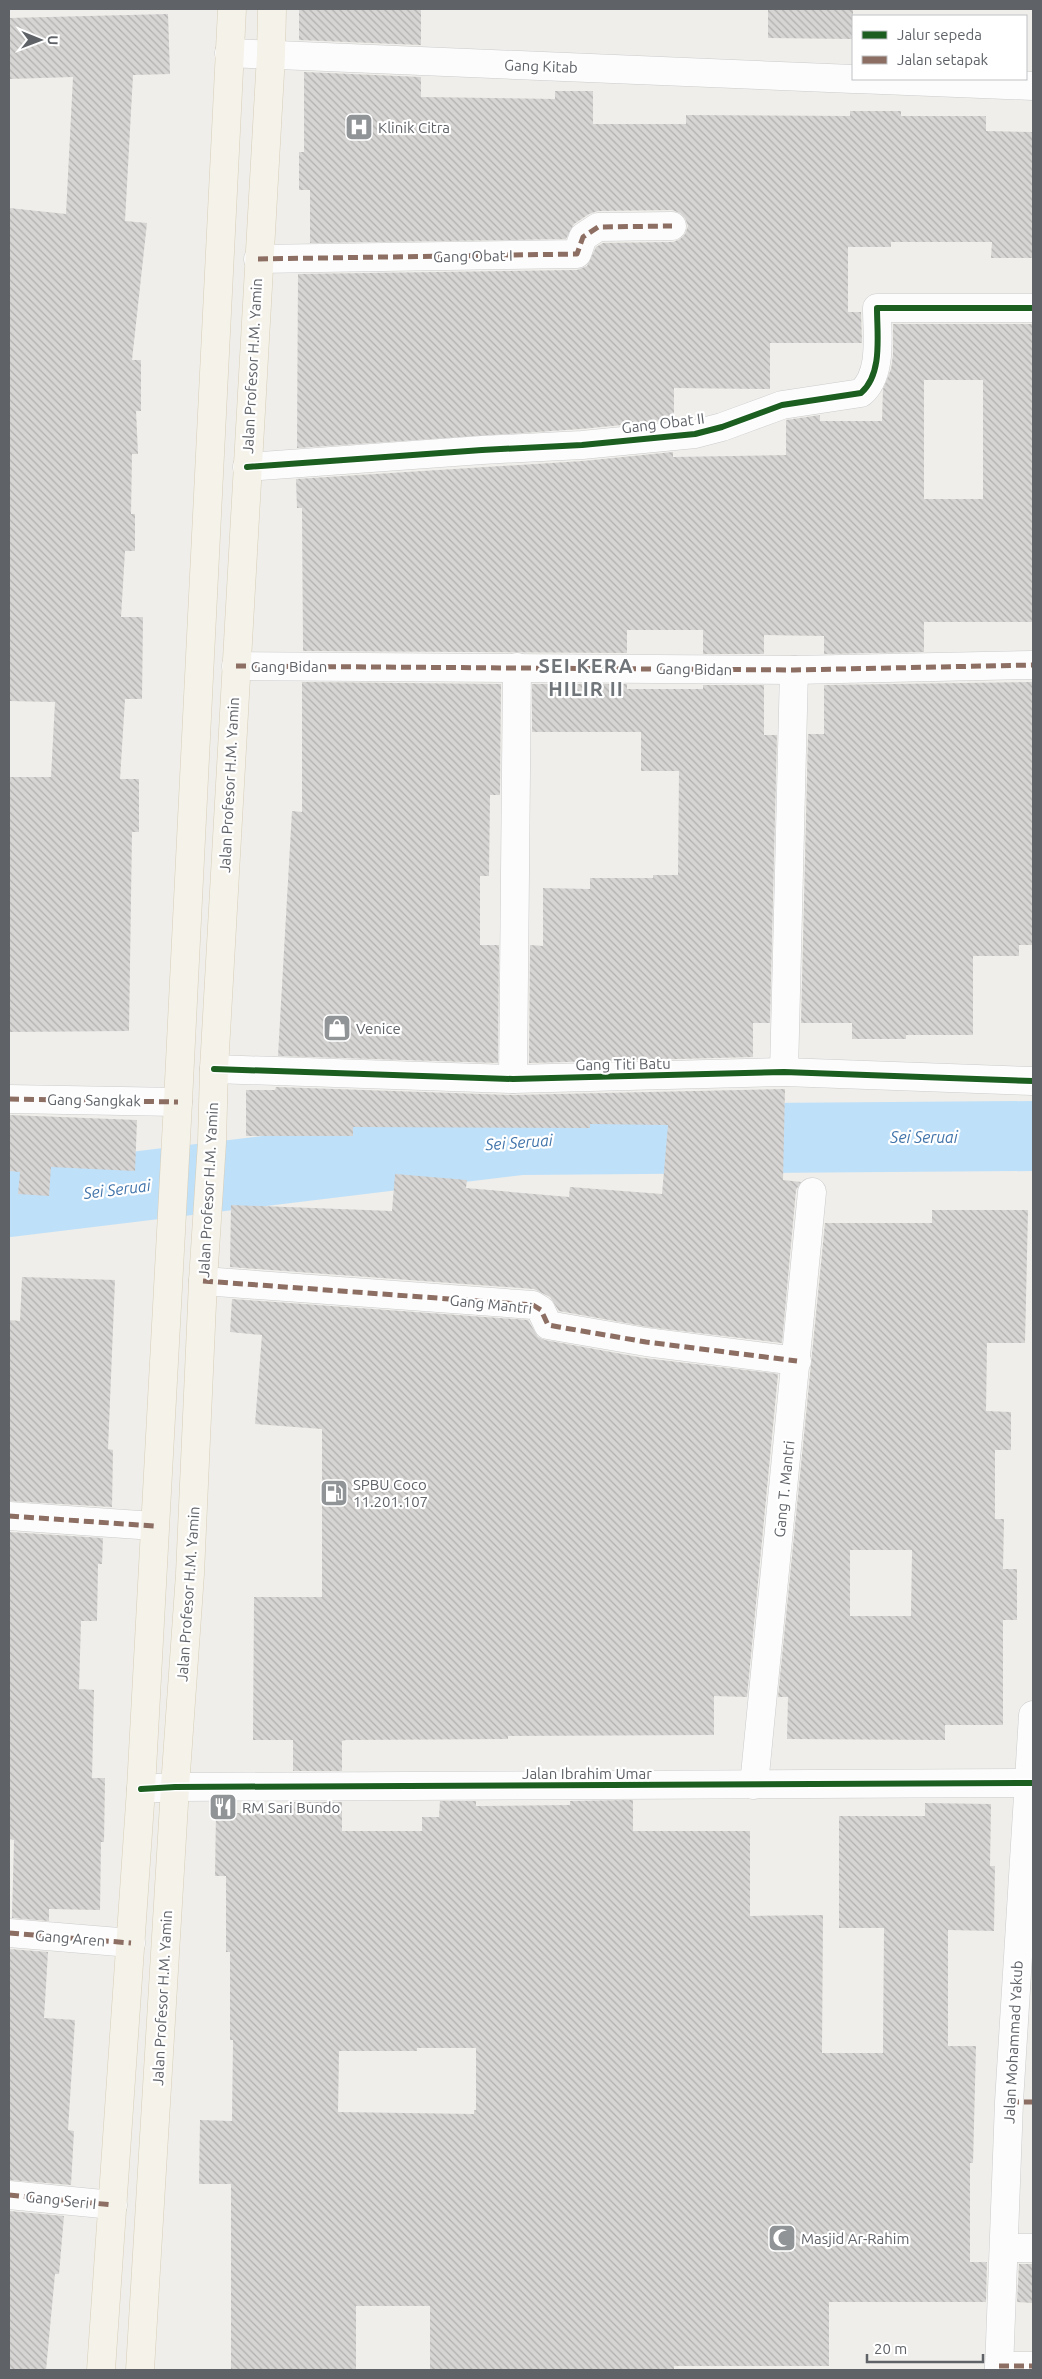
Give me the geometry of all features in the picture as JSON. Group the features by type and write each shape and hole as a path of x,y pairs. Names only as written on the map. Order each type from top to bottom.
{"main road":[{"path":"101,2370 103,2318 113,2205 141,1789 154,1526 172,1230 232,9"},
{"name":"Jalan Profesor H.M. Yamin","path":"140,2370 197,1457 203,1281 272,9"},
{"path":"103,2318 143,2319"}],"street":[{"name":"Gang Kitab","path":"230,53 852,79"},
{"path":"882,80 1033,86"},
{"name":"Gang Obat I","path":"258,260 577,254 583,237 598,227 672,226"},
{"name":"Gang Obat II","path":"247,467 482,450 582,446 695,434 722,427 782,405 861,394 869,386 874,376 877,308 1033,308"},
{"name":"Gang Bidan","path":"236,666 794,670 1033,665"},
{"path":"513,1079 517,667"},
{"path":"784,1072 794,670"},
{"name":"Gang Titi Batu","path":"214,1069 513,1079 784,1072 1033,1082"},
{"name":"Gang Sangkak","path":"9,1099 178,1102"},
{"name":"Gang T. Mantri","path":"754,1785 797,1361 812,1192"},
{"name":"Gang Mantri","path":"203,1281 533,1305 541,1310 548,1325 646,1342 797,1361"},
{"path":"9,1516 154,1526"},
{"name":"Jalan Mohammad Yakub","path":"999,2368 1004,2248 1021,2102 1033,1715"},
{"name":"Jalan Ibrahim Umar","path":"141,1789 175,1787 1031,1783"},
{"name":"Gang Aren","path":"9,1933 131,1943"},
{"name":"Gang Seri I","path":"9,2194 113,2205"},
{"path":"1004,2248 1033,2248"},
{"path":"999,2368 1033,2366"}],"building":[{"path":"299,9 421,9 421,45 299,40"},
{"path":"768,9 853,9 852,39 768,38"},
{"path":"168,14 170,74 133,75 125,221 147,223 132,360 141,360 141,411 136,411 138,454 132,454 131,514 135,514 135,551 125,551 121,617 143,617 142,699 125,699 120,779 139,779 139,832 132,832 129,1031 9,1032 9,777 51,777 55,702 9,701 9,208 66,214 73,77 9,79 9,18"},
{"path":"304,72 421,77 421,97 555,99 555,91 593,91 593,124 686,124 686,115 850,116 850,111 901,111 901,116 986,116 986,131 1033,132 1033,258 991,258 992,242 891,242 891,247 848,247 848,312 861,312 862,343 770,343 770,389 674,388 674,420 581,429 297,448 298,274 577,270 587,266 596,247 603,243 673,242 685,234 688,226 685,218 680,213 672,210 598,211 589,214 574,224 566,239 310,243 310,190 299,190 299,152 304,152"},
{"path":"893,324 1033,324 1033,622 924,622 924,652 824,654 824,636 764,635 764,654 703,654 703,630 627,630 627,653 303,651 302,508 297,508 296,479 583,461 673,452 673,457 786,455 786,420 820,415 820,421 882,421 883,389 891,369","holes":["924,380 983,380 983,499 924,499"]},
{"path":"302,682 501,684 500,795 490,795 489,876 480,876 480,945 499,945 498,1063 278,1056 292,811 302,812"},
{"path":"1033,682 1033,945 1019,945 1019,956 973,956 973,1035 906,1035 906,1039 852,1039 852,1023 801,1023 808,734 824,734 824,685"},
{"path":"532,684 627,684 627,689 703,689 703,685 764,685 764,735 777,735 770,1023 753,1023 753,1057 529,1063 530,945 543,946 543,888 590,889 590,878 653,878 653,875 678,875 679,771 641,771 641,732 532,732"},
{"path":"276,1087 513,1095 785,1089 783,1180 801,1182 796,1190 782,1343 648,1327 559,1311 550,1297 534,1289 230,1267 231,1205 392,1211 395,1174 467,1180 466,1188 569,1197 570,1187 662,1194 668,1125 590,1124 590,1128 353,1127 353,1136 246,1136 246,1090 275,1090"},
{"path":"9,1115 137,1120 135,1171 51,1167 49,1196 18,1194 20,1172 9,1171"},
{"path":"932,1210 1028,1210 1025,1343 987,1343 986,1411 1011,1412 1011,1450 995,1450 995,1519 1004,1519 1003,1569 1017,1569 1017,1620 1003,1620 1003,1725 945,1725 945,1740 787,1739 788,1697 778,1697 825,1223 932,1223","holes":["850,1550 912,1550 911,1616 850,1616"]},
{"path":"22,1277 115,1280 108,1449 113,1450 112,1507 9,1501 9,1320 20,1321"},
{"path":"232,1299 528,1320 538,1337 545,1340 644,1358 778,1374 747,1697 714,1696 714,1735 508,1736 508,1739 346,1740 342,1741 342,1771 293,1771 293,1740 253,1740 254,1597 322,1597 322,1429 255,1424 262,1335 230,1332"},
{"path":"9,1532 103,1538 102,1564 98,1564 97,1621 81,1621 79,1689 94,1690 92,1778 105,1778 104,1842 101,1842 100,1910 49,1909 49,1921 12,1918 14,1840 9,1839"},
{"path":"633,1800 633,1831 750,1831 750,1916 823,1915 822,2053 883,2053 884,1928 839,1928 839,1816 925,1816 925,1803 991,1804 990,1866 995,1866 994,1931 948,1930 948,2046 976,2046 973,2163 970,2163 970,2262 987,2262 986,2302 829,2302 829,2366 674,2366 674,2370 430,2370 430,2306 356,2306 356,2370 231,2370 231,2184 199,2184 200,2120 232,2121 233,2040 230,2040 230,1952 226,1952 226,1876 215,1876 216,1813 293,1813 293,1802 342,1802 342,1831 422,1831 422,1817 439,1817 440,1801 476,1801 476,1806 570,1805 570,1801","holes":["417,2048 476,2048 476,2110 474,2110 474,2114 338,2112 339,2051 417,2051"]},
{"path":"9,1949 48,1952 44,2018 75,2020 68,2130 74,2131 71,2185 9,2180"},
{"path":"9,2211 64,2216 59,2274 55,2274 46,2370 9,2370"},
{"path":"1019,2264 1033,2264 1033,2303 1017,2302"}],"waterway":[{"name":"Sei Seruai","path":"9,1202 521,1140 1033,1136"}],"marked path":[{"path":"258,259 577,254 583,237 598,227 672,226"},
{"path":"236,666 794,670 1033,665"},
{"path":"9,1099 178,1102"},
{"path":"203,1281 533,1305 541,1310 548,1325 646,1342 797,1361"},
{"path":"9,1516 154,1526"},
{"path":"9,1933 131,1943"},
{"path":"1009,2102 1033,2102"},
{"path":"9,2195 113,2205"},
{"path":"999,2366 1033,2366"}],"cycle path":[{"path":"247,467 482,450 582,445 695,434 722,427 782,405 861,393 873,376 876,365 878,342 877,308 1033,308"},
{"path":"214,1069 513,1079 784,1072 1033,1081"},
{"path":"141,1789 175,1787 1033,1783"}],"place":[{"name":"Klinik Citra","path":"359,127"},
{"name":"Venice","path":"337,1028"},
{"name":"SPBU Coco 11.201.107","path":"334,1493"},
{"name":"RM Sari Bundo","path":"223,1807"},
{"name":"Masjid Ar-Rahim","path":"782,2238"}],"district":[{"name":"SEI KERA HILIR II","path":"586,676"}]}
